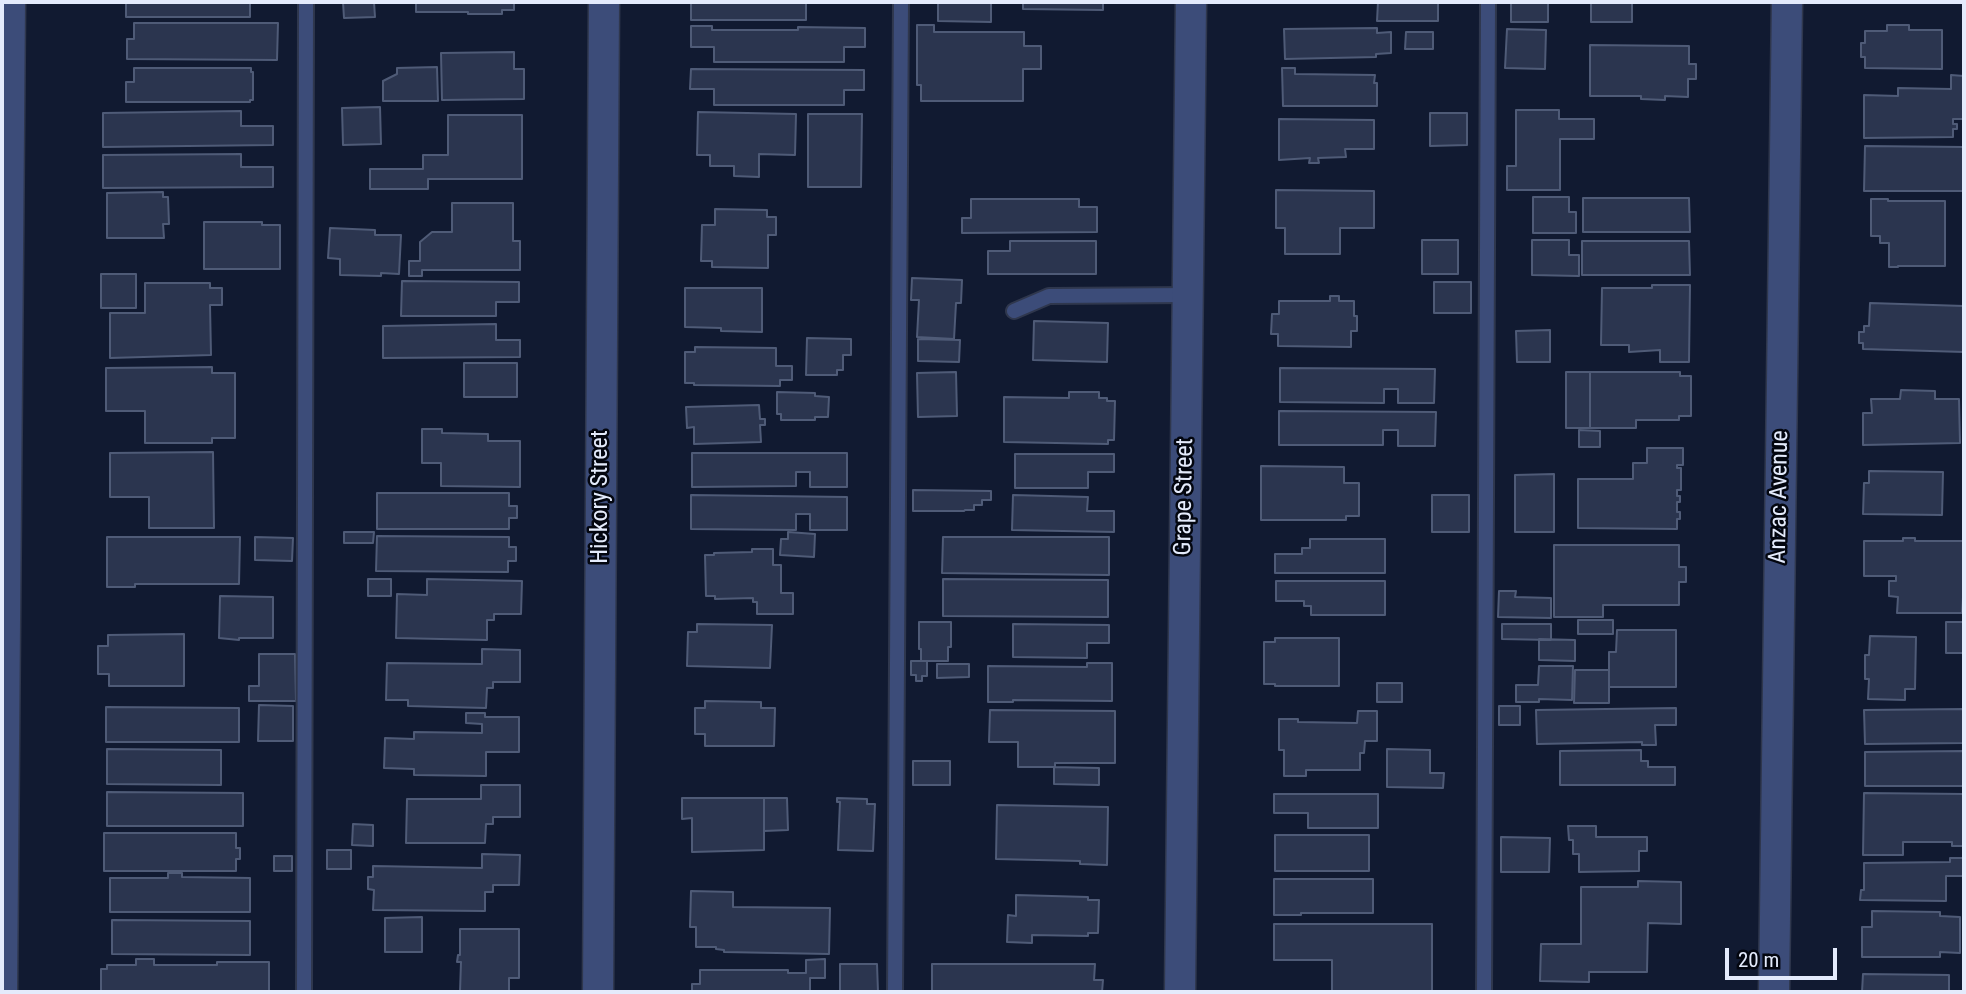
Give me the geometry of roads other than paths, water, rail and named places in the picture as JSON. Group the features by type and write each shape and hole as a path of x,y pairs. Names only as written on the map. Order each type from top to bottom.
{"street":[{"path":"2,992 10,2"},
{"name":"Hickory Street","path":"598,992 604,2"},
{"name":"Grape Street","path":"1180,992 1191,2"},
{"name":"Anzac Avenue","path":"1774,992 1787,2"}],"lane":[{"path":"304,992 306,2"},
{"path":"895,992 901,2"},
{"path":"1484,992 1488,2"},
{"path":"1014,311 1049,296 1188,295"}]}
